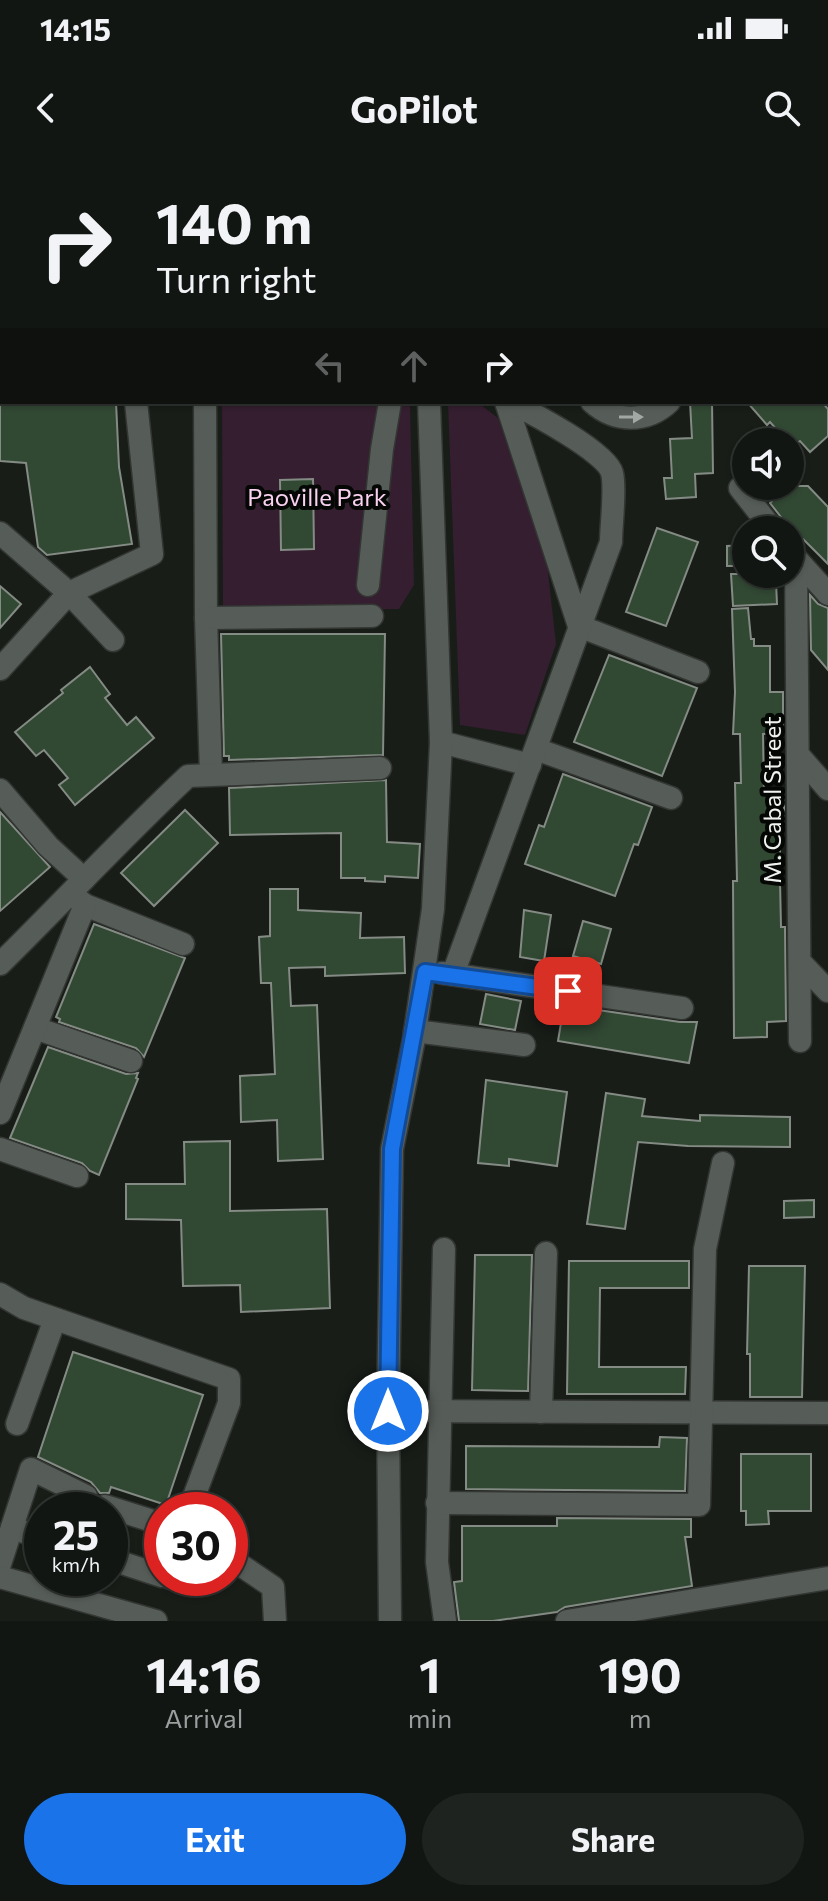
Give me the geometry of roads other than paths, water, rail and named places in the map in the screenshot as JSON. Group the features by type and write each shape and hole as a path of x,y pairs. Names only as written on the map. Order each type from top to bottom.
{"street":[{"path":"0,669 69,593 152,554 136,404"},
{"path":"205,404 206,618 211,774"},
{"path":"368,585 390,404"},
{"path":"390,1621 388,1411 392,1149 415,1031 433,909 441,742 429,404"},
{"path":"509,404 579,626"},
{"path":"453,974 611,542 612,471 600,456 541,408 519,404"},
{"path":"595,404 605,412 630,418 656,413 667,404"},
{"path":"749,500 762,516"},
{"path":"0,533 69,593 113,640"},
{"path":"804,567 828,594"},
{"name":"M. Cabal Street","path":"794,588 800,757 800,1041"},
{"path":"206,618 372,616"},
{"path":"579,626 698,672"},
{"path":"441,742 533,757 671,798"},
{"path":"800,757 828,789"},
{"path":"0,964 80,893 188,776 380,768"},
{"path":"0,790 48,846 80,893 183,944"},
{"path":"0,1113 35,1028 80,893"},
{"path":"800,962 828,991"},
{"path":"425,972 682,1008"},
{"path":"35,1028 131,1061"},
{"path":"415,1031 524,1045"},
{"path":"0,1149 77,1176"},
{"path":"437,1503 699,1505 705,1249 723,1163"},
{"path":"444,1249 437,1562 445,1621"},
{"path":"541,1412 546,1253"},
{"path":"0,1294 24,1308 229,1379 229,1403 196,1492"},
{"path":"17,1424 55,1319"},
{"path":"388,1411 828,1413"},
{"path":"0,1564 31,1469 96,1501 144,1518"},
{"path":"12,1528 24,1532"},
{"path":"248,1570 273,1587 275,1621"},
{"path":"0,1577 156,1621"},
{"path":"567,1621 828,1578"}],"park label":[{"name":"Paoville Park","path":"317,498"}]}
